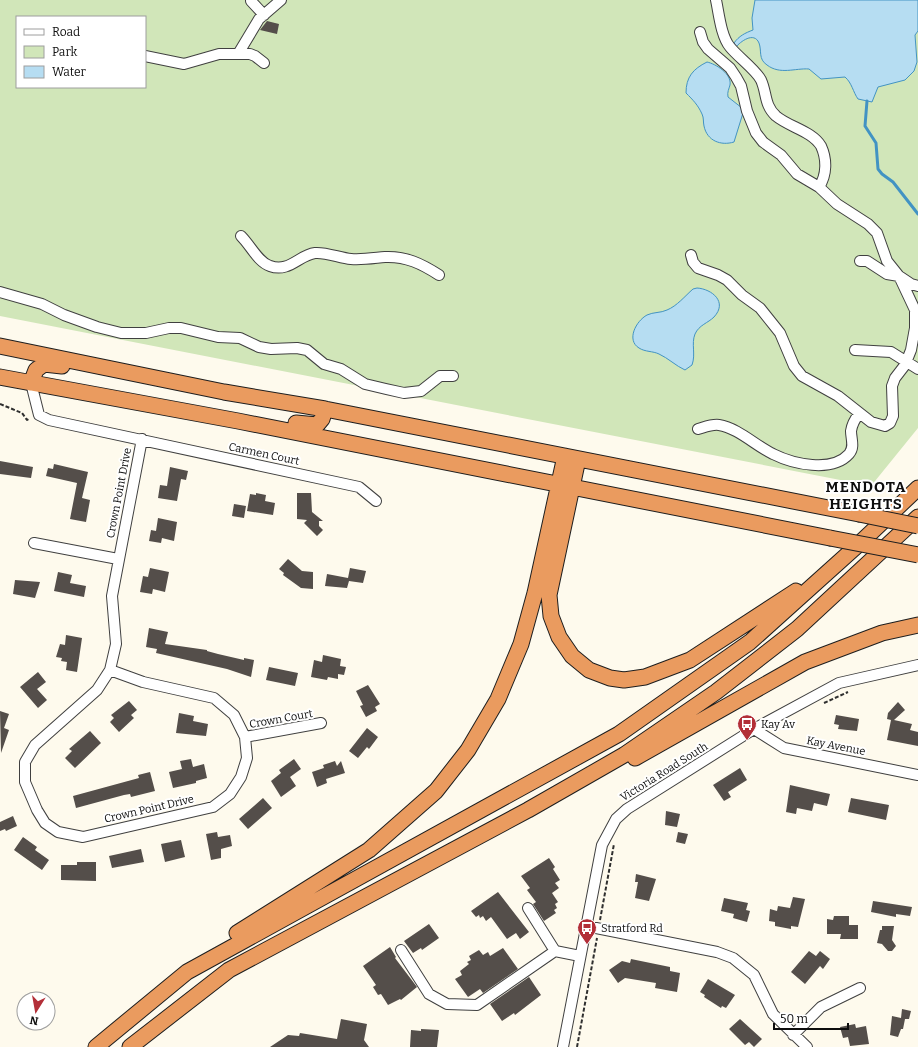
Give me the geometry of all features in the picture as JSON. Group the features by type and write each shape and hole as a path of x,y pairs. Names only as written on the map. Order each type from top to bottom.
{"highway":[{"path":"0,346 224,392 325,409 918,526"},
{"path":"31,383 36,370 44,364 49,364 164,385 224,392"},
{"path":"0,377 238,421 918,555"},
{"path":"103,397 184,404 307,426 313,426 320,423 325,409"},
{"path":"571,458 549,595 551,616 559,637 572,656 589,670 610,678 624,680 645,676 690,660 813,579 859,544"},
{"path":"96,1047 231,937 369,850 436,791 465,755 498,699 521,644 566,486"},
{"path":"187,972 619,734 750,642 859,544 918,488"},
{"path":"859,514 918,522"},
{"path":"130,1047 229,970 528,810 624,755 716,692 797,629 918,517"},
{"path":"528,810 605,775 805,662 882,634 918,625"}],"street":[{"path":"238,54 259,19 281,0"},
{"path":"716,0 728,46 758,75 762,81 766,103 770,110 782,120 816,140 821,147 824,157 825,173 824,179 819,187"},
{"path":"251,1 264,15"},
{"path":"691,255 693,262 698,268 727,280 742,295 760,308 780,332 794,366 802,376 838,396 859,414 879,426 885,426 890,423 893,416 892,386 895,378 907,361 916,328 915,310 899,276 887,261 877,233 868,224 838,204 819,187 797,174 781,155 763,142 756,133 747,112 741,86 736,77 730,68 708,49 703,42 700,32"},
{"path":"146,56 184,64 208,56 238,54 255,56 264,63"},
{"path":"241,236 262,262 280,268 288,266 307,254 317,253 352,260 386,257 403,258 425,266 439,275"},
{"path":"860,261 867,261 887,274 899,276 911,284 918,286"},
{"path":"0,292 42,304 64,315 97,327 121,333 146,333 169,328 181,328 218,337 240,338 259,347 271,349 297,348 307,350 324,364 341,369 365,384 386,390 404,393 421,391 440,376 453,376"},
{"path":"855,350 891,352 918,369"},
{"path":"31,383 39,415"},
{"path":"698,429 720,425 732,430 773,455 791,461 826,465 841,461 850,453 853,443 851,430 853,423 859,414"},
{"name":"Carmen Court","path":"39,415 48,420 142,439 359,487 376,501"},
{"name":"Crown Point Drive","path":"110,670 143,682 214,698 234,715 245,737 247,758 242,777 230,794 213,806 83,836 58,832 45,823 37,810 25,782 26,762 35,745 97,690 110,670 116,644 112,596 142,439"},
{"path":"34,543 118,559"},
{"name":"Victoria Road South","path":"563,1047 602,845 616,819 627,809 754,729 839,683 918,665"},
{"name":"Crown Court","path":"245,737 321,723"},
{"name":"Kay Avenue","path":"754,729 784,748 918,775"},
{"path":"528,908 555,951"},
{"path":"586,926 717,952 733,958 754,975 773,1014 807,1047"},
{"path":"401,950 429,994 447,1004 477,1005 555,951 580,956"},
{"path":"793,1035 821,1007 860,988"}],"path":[{"path":"0,404 22,412 27,420 39,415"},
{"path":"821,705 848,692"},
{"path":"577,1047 593,967 598,928 615,840"}],"green space":[{"path":"0,0 918,0 918,428 871,486 0,316"}],"water":[{"path":"755,0 918,0 918,31 915,35 917,62 914,71 905,80 878,87 872,102 858,99 845,77 821,79 809,69 777,70 772,68 762,60 759,43 754,38 747,39 736,47 734,43 742,35 753,30 752,18"},
{"path":"707,62 719,67 726,73 730,81 728,97 742,108 743,113 734,142 720,143 711,139 704,126 703,117 700,111 686,93 687,82 691,74"},
{"path":"697,288 713,294 719,301 719,306 714,317 701,326 695,334 693,342 694,357 692,365 685,370 657,353 646,351 635,345 633,340 634,331 636,326 643,318 649,314 665,311 671,308 693,289"}],"building":[{"path":"267,21 279,24 277,34 260,30"},
{"path":"0,461 33,467 31,478 0,474"},
{"path":"54,464 88,472 82,498 90,500 86,522 70,519 77,483 46,476 48,468 53,469"},
{"path":"170,467 188,471 186,480 181,479 177,501 158,498 160,485 167,486"},
{"path":"256,493 266,495 265,501 275,503 273,515 247,511 250,494 256,495"},
{"path":"297,493 311,493 312,512 323,521 319,521 319,526 323,530 317,536 304,523 307,520 297,519"},
{"path":"234,504 246,506 244,518 232,516"},
{"path":"158,518 177,522 174,541 162,538 161,543 149,541 151,530 156,531"},
{"path":"288,559 302,571 313,572 313,589 301,588 283,575 284,573 279,569"},
{"path":"150,568 169,572 165,592 153,589 152,594 140,592 143,576 148,577"},
{"path":"350,568 366,571 363,583 349,581 347,588 325,586 327,574 348,578"},
{"path":"58,572 72,575 70,583 86,586 84,597 54,591"},
{"path":"15,580 40,582 35,598 13,594"},
{"path":"149,628 168,632 165,644 207,650 244,660 244,658 254,660 251,677 227,669 156,653 157,649 146,647"},
{"path":"66,635 82,638 77,672 66,670 67,662 61,661 62,658 56,657 60,644 65,645"},
{"path":"323,655 341,659 340,666 346,667 344,675 338,674 338,679 328,677 327,680 311,677 314,660 322,662"},
{"path":"269,667 298,673 295,686 266,680"},
{"path":"38,672 46,682 37,689 47,700 38,708 20,687"},
{"path":"368,685 380,704 375,707 377,711 366,717 360,706 363,705 356,691"},
{"path":"129,701 137,710 131,715 134,718 119,732 110,722 114,718 111,715"},
{"path":"898,702 905,710 894,720 912,724 910,730 918,732 918,746 887,740 891,720 887,719 888,713"},
{"path":"0,711 9,714 4,728 9,730 1,753"},
{"path":"179,713 194,716 193,721 208,724 206,736 176,733"},
{"path":"836,715 859,719 857,731 838,729 839,725 834,724"},
{"path":"367,728 378,737 369,749 367,747 358,758 349,751"},
{"path":"90,731 101,743 75,768 65,758 72,751 69,749"},
{"path":"191,759 193,767 204,764 207,778 196,781 196,783 173,788 169,772 182,769 180,761"},
{"path":"294,759 301,769 290,777 296,786 281,797 271,781 281,773 279,770"},
{"path":"335,761 337,766 341,761 345,773 326,779 327,783 317,787 312,772 324,768 323,765"},
{"path":"740,768 747,780 728,792 731,797 724,801 713,785"},
{"path":"150,772 155,791 131,797 130,794 124,795 76,808 73,796 139,778 138,775"},
{"path":"790,785 830,794 827,806 814,803 812,811 797,808 796,814 786,812"},
{"path":"263,798 272,808 248,829 239,819"},
{"path":"851,798 889,805 886,820 848,812"},
{"path":"666,811 680,814 677,827 665,825"},
{"path":"13,816 17,826 6,831 5,829 0,831 0,822"},
{"path":"217,832 218,837 230,835 232,846 221,849 221,858 211,860 206,834"},
{"path":"678,832 688,834 685,844 676,842"},
{"path":"23,837 37,847 35,850 49,860 42,870 14,850"},
{"path":"181,840 185,857 165,862 161,844"},
{"path":"141,849 144,862 112,868 109,856"},
{"path":"549,858 555,867 553,869 560,880 555,883 559,888 552,893 558,902 555,904 557,908 554,910 556,913 544,921 533,904 536,902 527,890 530,888 521,876"},
{"path":"77,862 96,862 96,881 61,880 61,865 77,865"},
{"path":"636,874 656,879 649,901 635,898 638,882 635,882"},
{"path":"498,892 529,932 520,939 516,933 507,939 491,917 486,921 483,916 480,918 479,915 476,917 471,911"},
{"path":"793,897 805,899 798,927 791,926 791,929 775,926 775,922 769,921 770,909 777,911 778,906 790,908"},
{"path":"724,898 748,903 746,910 750,911 747,922 733,918 734,914 721,911"},
{"path":"873,901 912,907 910,916 896,914 896,917 871,912"},
{"path":"834,916 849,916 849,925 858,925 858,939 840,939 841,934 827,934 827,919 833,920"},
{"path":"429,924 439,938 422,950 421,948 413,953 404,941"},
{"path":"882,926 894,926 892,940 896,946 892,951 888,951 882,944 877,943"},
{"path":"390,947 396,957 395,958 417,987 401,1000 400,999 388,1005 381,994 378,995 373,987 376,985 363,966"},
{"path":"503,948 518,969 483,993 480,989 468,997 455,979 462,975 460,971 469,964 467,962 471,960 469,956 479,950 483,955 488,952 490,956"},
{"path":"809,951 816,956 820,951 830,959 823,969 820,966 805,984 791,972"},
{"path":"631,959 670,967 670,971 680,973 677,992 655,988 656,983 625,978 618,983 609,970 622,961 630,963"},
{"path":"529,977 541,995 515,1015 514,1013 502,1021 490,1004"},
{"path":"708,979 735,995 726,1008 722,1006 721,1008 704,997 705,995 700,992"},
{"path":"902,1009 911,1011 909,1019 905,1019 903,1029 901,1029 898,1037 890,1035 892,1016 901,1018"},
{"path":"341,1019 367,1024 364,1040 369,1047 270,1047 288,1035 299,1036 300,1033 337,1039"},
{"path":"740,1019 762,1039 754,1047 749,1042 745,1045 729,1029"},
{"path":"855,1024 856,1028 866,1026 869,1044 850,1046 848,1037 843,1038 840,1027"},
{"path":"421,1029 439,1030 437,1047 410,1047 411,1030 421,1031"}],"waterway":[{"path":"867,101 865,126 876,143 878,169 893,182 918,214"}],"place":[{"name":"Kay Av","path":"747,741"},
{"name":"Stratford Rd","path":"587,945"}],"district":[{"name":"MENDOTA HEIGHTS","path":"866,496"}]}
